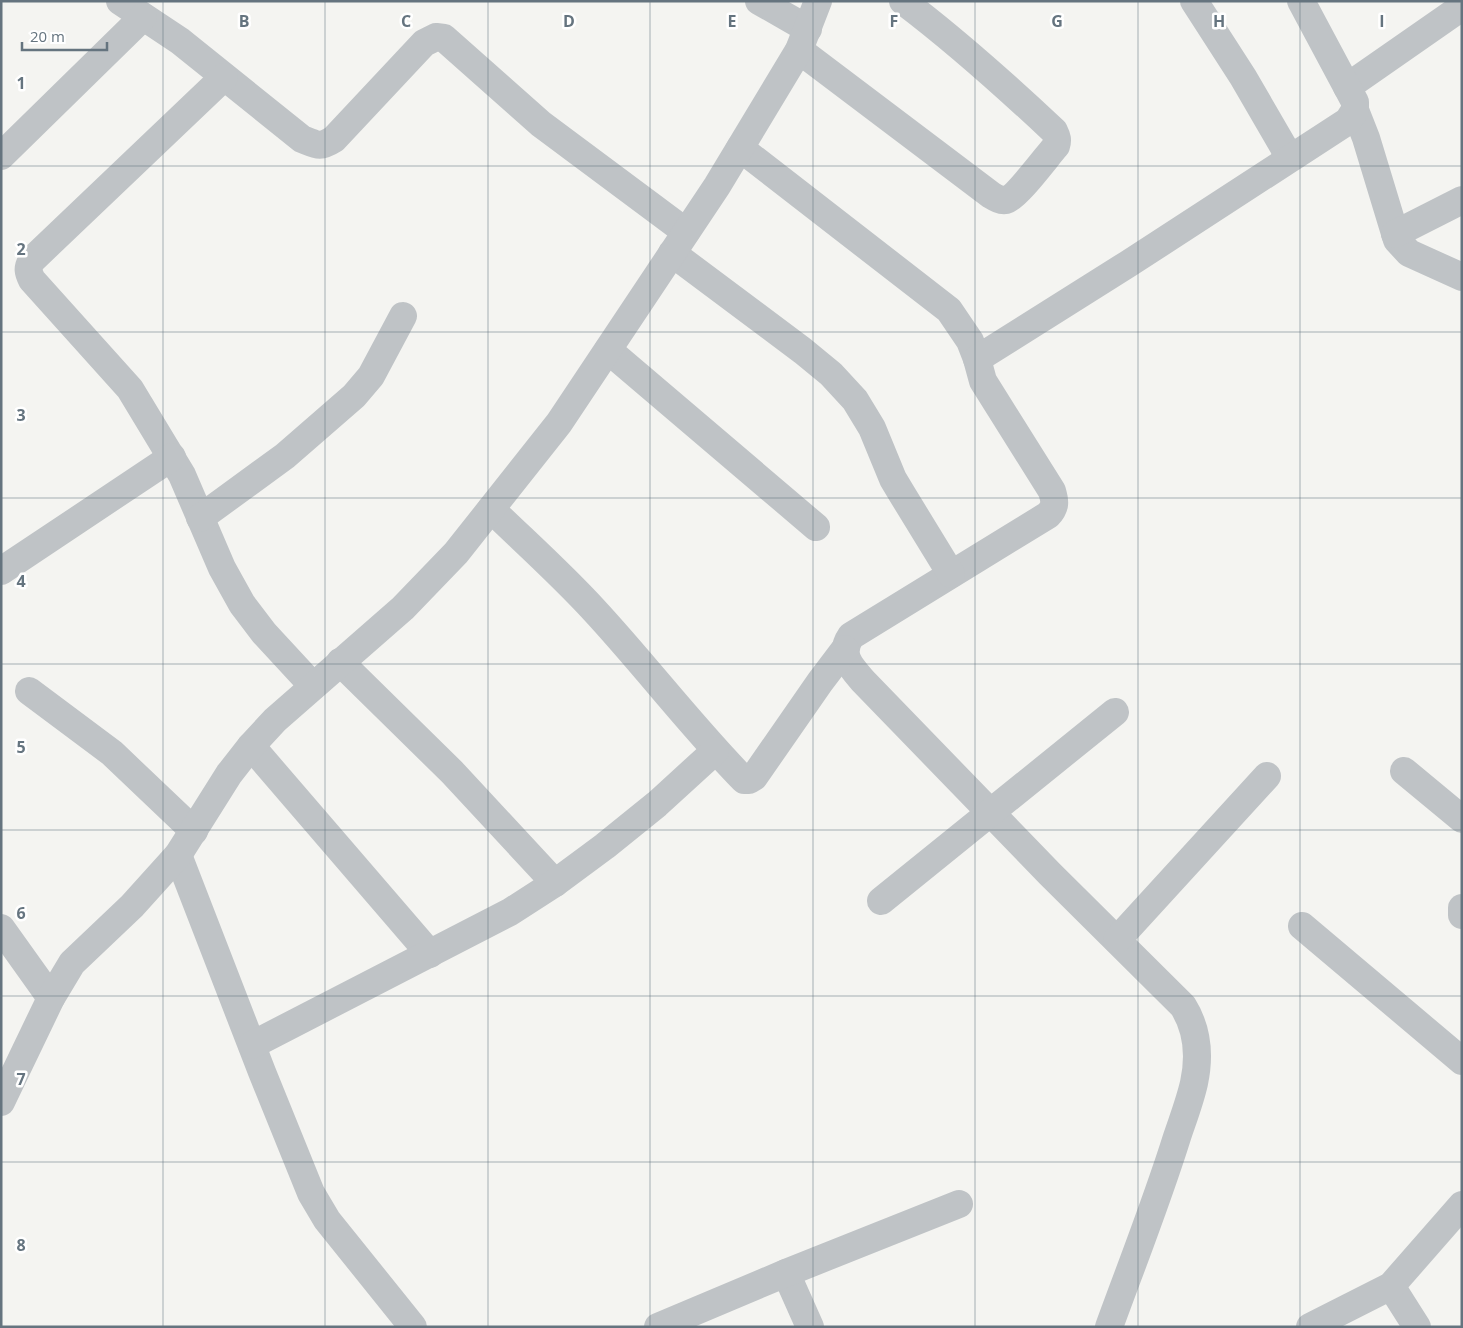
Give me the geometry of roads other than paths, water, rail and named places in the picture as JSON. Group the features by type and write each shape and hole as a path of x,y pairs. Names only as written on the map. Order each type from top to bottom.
{"street":[{"path":"120,1 180,41 302,139 316,145 325,145 334,139 424,43 436,37 444,38 831,374 855,400 872,428 893,478 952,574"},
{"path":"759,1 991,195 999,200 1006,200 1016,193 1056,146 1057,136 1054,131 993,74 903,1"},
{"path":"1,1102 51,998 72,963 132,906 178,855 229,774 275,720 403,608 456,553 559,424 740,148 804,40 818,1"},
{"path":"1194,1 1243,77 1290,158"},
{"path":"1302,1 1351,99 1366,138 1394,234 1402,248 1409,253 1462,276"},
{"path":"977,359 1128,264 1348,121 1351,99 1462,7"},
{"path":"1,156 143,17"},
{"path":"224,77 32,260 28,272 32,280 130,389 182,475 225,574 242,604 264,633 313,686"},
{"path":"740,148 940,301 949,310 970,341 983,381 1052,491 1055,502 1054,509 1048,515 851,636 845,644 846,658 850,666 864,682 990,813 1183,1006 1192,1020 1196,1037 1197,1057 1194,1083 1170,1161 1109,1327"},
{"path":"1394,234 1462,200"},
{"path":"200,518 285,456 354,396 371,376 403,316"},
{"path":"608,350 816,528"},
{"path":"1,571 172,457"},
{"path":"491,509 593,609 645,667 715,751 744,780 754,777 820,682 846,649"},
{"path":"340,662 452,772 555,883"},
{"path":"29,691 112,753 194,831"},
{"path":"881,901 1115,712"},
{"path":"252,746 430,954"},
{"path":"252,1045 510,912 555,883 605,846 649,810 715,751"},
{"path":"1404,771 1462,819"},
{"path":"1117,940 1267,776"},
{"path":"178,855 310,1192 326,1220 413,1327"},
{"path":"1462,908 1462,914"},
{"path":"1302,926 1460,1056"},
{"path":"1,928 51,998"},
{"path":"658,1327 786,1273 959,1204"},
{"path":"1310,1327 1391,1286 1462,1205"},
{"path":"786,1273 810,1327"},
{"path":"1391,1286 1416,1327"}]}
